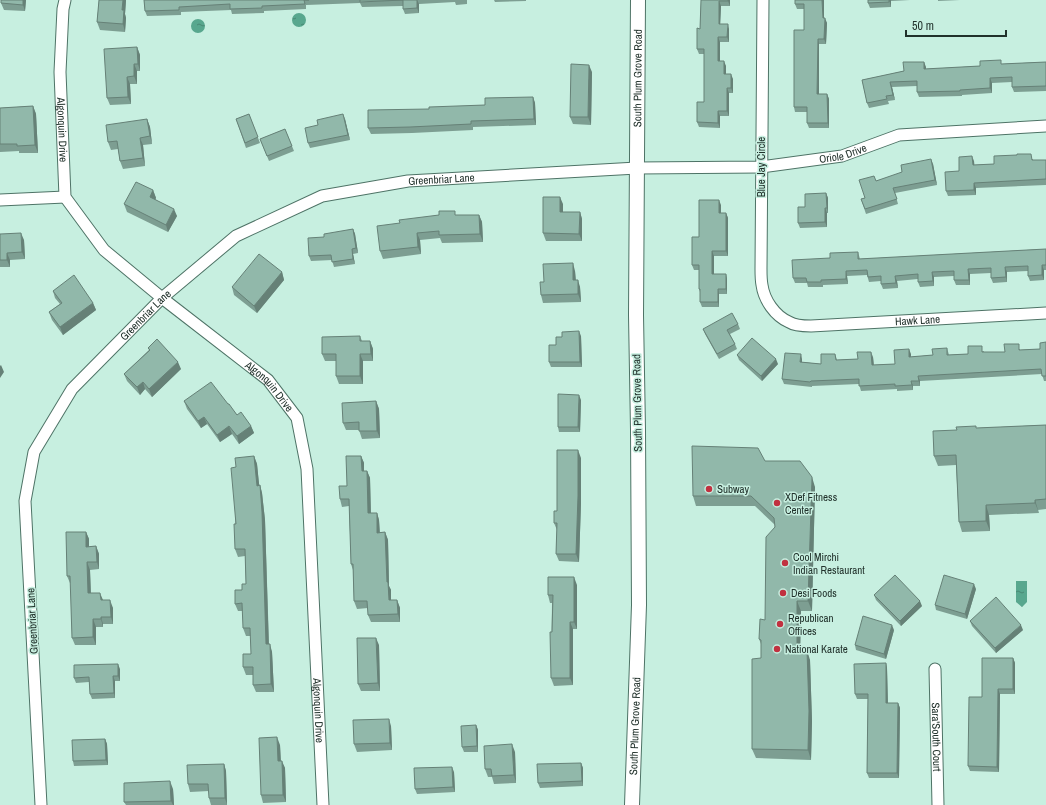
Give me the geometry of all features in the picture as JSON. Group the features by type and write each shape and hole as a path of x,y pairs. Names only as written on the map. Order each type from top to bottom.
{"street":[{"name":"Algonquin Drive","path":"65,0 63,9 60,72 65,198 104,250 162,298 268,380 296,418 307,469 323,805"},
{"name":"South Plum Grove Road","path":"632,805 639,605 636,315 638,0"},
{"name":"Blue Jay Circle","path":"763,0 761,168 762,286 769,305 780,316 789,322"},
{"name":"Oriole Drive","path":"637,168 761,168 842,156 899,135 1046,126"},
{"name":"Greenbriar Lane","path":"41,805 25,501 34,452 72,389 162,298 236,236 322,196 408,181 637,168"},
{"path":"0,200 65,198"},
{"name":"Hawk Lane","path":"789,322 811,326 1046,314"},
{"name":"Sara'South Court","path":"935,669 938,805"}],"water":[{"path":"296,13 302,13 306,17 306,23 302,27 296,27 292,23 292,17"},
{"path":"195,19 201,19 205,23 205,29 201,33 195,33 191,29 191,23"},
{"path":"1016,581 1027,581 1027,602 1022,607 1016,602"}],"building":[{"path":"1,0 23,0 23,5 1,3"},
{"path":"99,0 123,0 123,24 97,22"},
{"path":"144,0 304,0 305,4 230,9 230,4 179,7 179,10 145,11"},
{"path":"360,0 403,0 360,2"},
{"path":"403,0 417,0 417,8 403,9"},
{"path":"701,0 728,0 719,1 719,24 728,24 727,37 718,37 718,61 724,61 724,74 731,74 731,88 727,88 727,111 718,111 718,123 697,122 697,102 704,102 704,49 697,49 697,28 700,29"},
{"path":"795,0 822,0 823,18 825,18 824,39 818,39 817,94 827,94 828,123 807,123 807,107 794,107 794,30 804,30 804,4 795,4"},
{"path":"868,0 889,0 889,2 868,3"},
{"path":"137,47 138,64 134,64 134,76 127,77 128,97 107,98 104,49"},
{"path":"1001,60 1001,64 1046,62 1046,86 1012,87 1012,77 990,78 990,88 960,91 917,92 917,81 890,82 893,95 886,96 887,99 867,103 862,80 904,71 903,62 924,62 924,69 980,66 980,61"},
{"path":"571,64 589,65 588,117 570,117"},
{"path":"533,97 534,119 471,121 471,124 368,128 368,110 429,109 429,107 485,105 485,98"},
{"path":"33,106 35,145 17,146 17,144 0,144 0,108"},
{"path":"249,114 258,137 245,143 236,119"},
{"path":"343,114 348,135 308,143 305,128 318,125 317,120"},
{"path":"147,119 150,136 140,138 143,158 120,161 117,141 108,142 106,125"},
{"path":"285,129 292,146 267,156 260,139"},
{"path":"1031,154 1032,160 1046,160 1046,179 974,183 974,190 946,191 945,172 959,171 959,157 972,156 973,165 994,164 994,156"},
{"path":"931,159 935,180 893,188 897,199 865,209 861,199 865,198 859,180 874,176 876,181 902,172 901,165"},
{"path":"136,182 153,190 150,197 174,209 166,225 124,204"},
{"path":"826,193 827,208 825,208 825,222 798,223 798,207 805,207 805,194"},
{"path":"543,197 560,197 560,212 580,212 579,234 543,233"},
{"path":"699,200 719,200 719,213 726,213 726,251 712,251 712,274 726,274 726,289 718,289 718,302 700,302 699,265 692,265 692,237 699,237"},
{"path":"439,211 455,211 455,215 479,215 480,234 439,235 439,231 417,233 418,247 380,251 377,226 400,223 399,220 439,215"},
{"path":"353,229 356,248 352,249 353,259 332,262 331,255 309,256 308,238 324,237 324,234"},
{"path":"21,233 22,252 7,253 7,260 0,260 0,234"},
{"path":"1046,249 1046,265 1042,265 1042,275 1028,276 1028,266 1005,267 1006,277 991,278 991,268 968,269 969,280 954,280 954,271 932,272 933,281 918,282 918,274 895,276 896,283 881,284 881,276 868,277 867,270 846,271 846,279 821,280 821,282 807,282 806,278 793,278 792,260 830,258 830,253 858,252 858,259"},
{"path":"259,254 282,272 254,306 232,287"},
{"path":"573,263 573,280 578,280 578,294 541,295 540,282 544,282 543,264"},
{"path":"74,275 93,303 60,327 49,312 62,303 53,291"},
{"path":"732,313 738,324 727,330 735,344 717,354 703,329"},
{"path":"579,331 580,362 549,362 549,345 556,345 556,337 562,337 562,332"},
{"path":"360,336 360,341 370,341 371,354 360,354 360,376 336,376 336,354 322,354 322,337"},
{"path":"752,338 776,359 761,376 737,355"},
{"path":"157,339 178,362 149,389 143,382 137,387 124,374 150,350 148,348"},
{"path":"1046,342 1046,376 1042,376 1041,369 918,376 919,381 911,381 912,385 895,386 895,384 859,386 859,379 810,382 782,379 785,353 801,354 800,362 821,364 821,354 835,354 836,360 858,359 857,352 871,352 872,365 895,364 894,350 909,349 909,357 933,355 932,349 947,348 947,355 968,354 968,346 982,346 982,352 1005,352 1004,344 1019,344 1019,350 1040,349 1040,343"},
{"path":"211,382 237,415 241,412 251,426 237,436 229,426 217,435 204,417 198,421 184,401"},
{"path":"558,394 579,395 578,427 558,427"},
{"path":"376,401 377,431 359,431 359,422 343,423 342,403"},
{"path":"1046,425 1046,499 1035,500 1035,503 986,505 986,521 959,522 956,455 934,456 933,431 957,430 956,427 976,426 976,428"},
{"path":"692,446 758,448 765,461 800,461 812,477 808,601 797,601 797,650 807,650 809,711 808,750 752,749 752,659 761,658 761,640 759,639 760,619 765,620 766,537 775,527 774,518 751,496 693,496"},
{"path":"557,450 578,450 576,554 556,554 557,523 554,523 554,511 557,511"},
{"path":"254,456 257,486 260,485 266,644 270,644 271,684 253,685 253,667 243,667 243,654 251,654 250,628 243,628 242,603 235,604 235,590 242,590 242,584 246,584 245,549 235,549 234,524 236,524 231,468 236,467 235,458"},
{"path":"346,456 361,456 362,471 367,471 368,513 377,513 377,533 385,532 389,600 397,600 398,614 368,615 367,601 354,601 349,499 340,499 339,486 347,486"},
{"path":"66,532 86,532 86,547 96,546 97,562 87,562 88,593 100,593 101,600 110,600 111,617 93,619 93,637 72,638 70,576 67,576"},
{"path":"895,575 920,601 900,621 874,595"},
{"path":"944,575 974,584 965,614 935,605"},
{"path":"548,577 574,577 574,622 570,622 570,678 551,678 550,632 552,632 553,595 548,595"},
{"path":"996,597 1021,625 995,648 970,621"},
{"path":"863,616 892,625 884,654 855,645"},
{"path":"357,638 376,638 378,683 358,684"},
{"path":"982,658 1013,658 1013,689 998,689 997,767 968,766 969,697 982,697"},
{"path":"886,663 886,703 898,703 897,773 867,773 868,694 855,694 854,664"},
{"path":"118,664 118,676 113,676 114,693 90,694 89,677 74,678 74,665"},
{"path":"389,719 390,743 354,744 353,720"},
{"path":"476,725 477,746 462,747 461,726"},
{"path":"277,737 278,761 282,761 283,795 261,795 259,738"},
{"path":"105,739 106,760 73,761 72,740"},
{"path":"512,744 514,775 492,776 491,769 485,769 484,746"},
{"path":"581,763 582,781 538,783 537,764"},
{"path":"224,764 225,798 209,798 208,784 188,784 187,765"},
{"path":"452,767 453,787 415,789 414,768"},
{"path":"170,781 171,801 124,802 124,783"}],"place":[{"name":"Subway","path":"709,489"},
{"name":"XDef Fitness Center","path":"777,503"},
{"name":"Cool Mirchi Indian Restaurant","path":"785,563"},
{"name":"Desi Foods","path":"783,593"},
{"name":"Republican Offices","path":"780,624"},
{"name":"National Karate","path":"777,649"}]}
